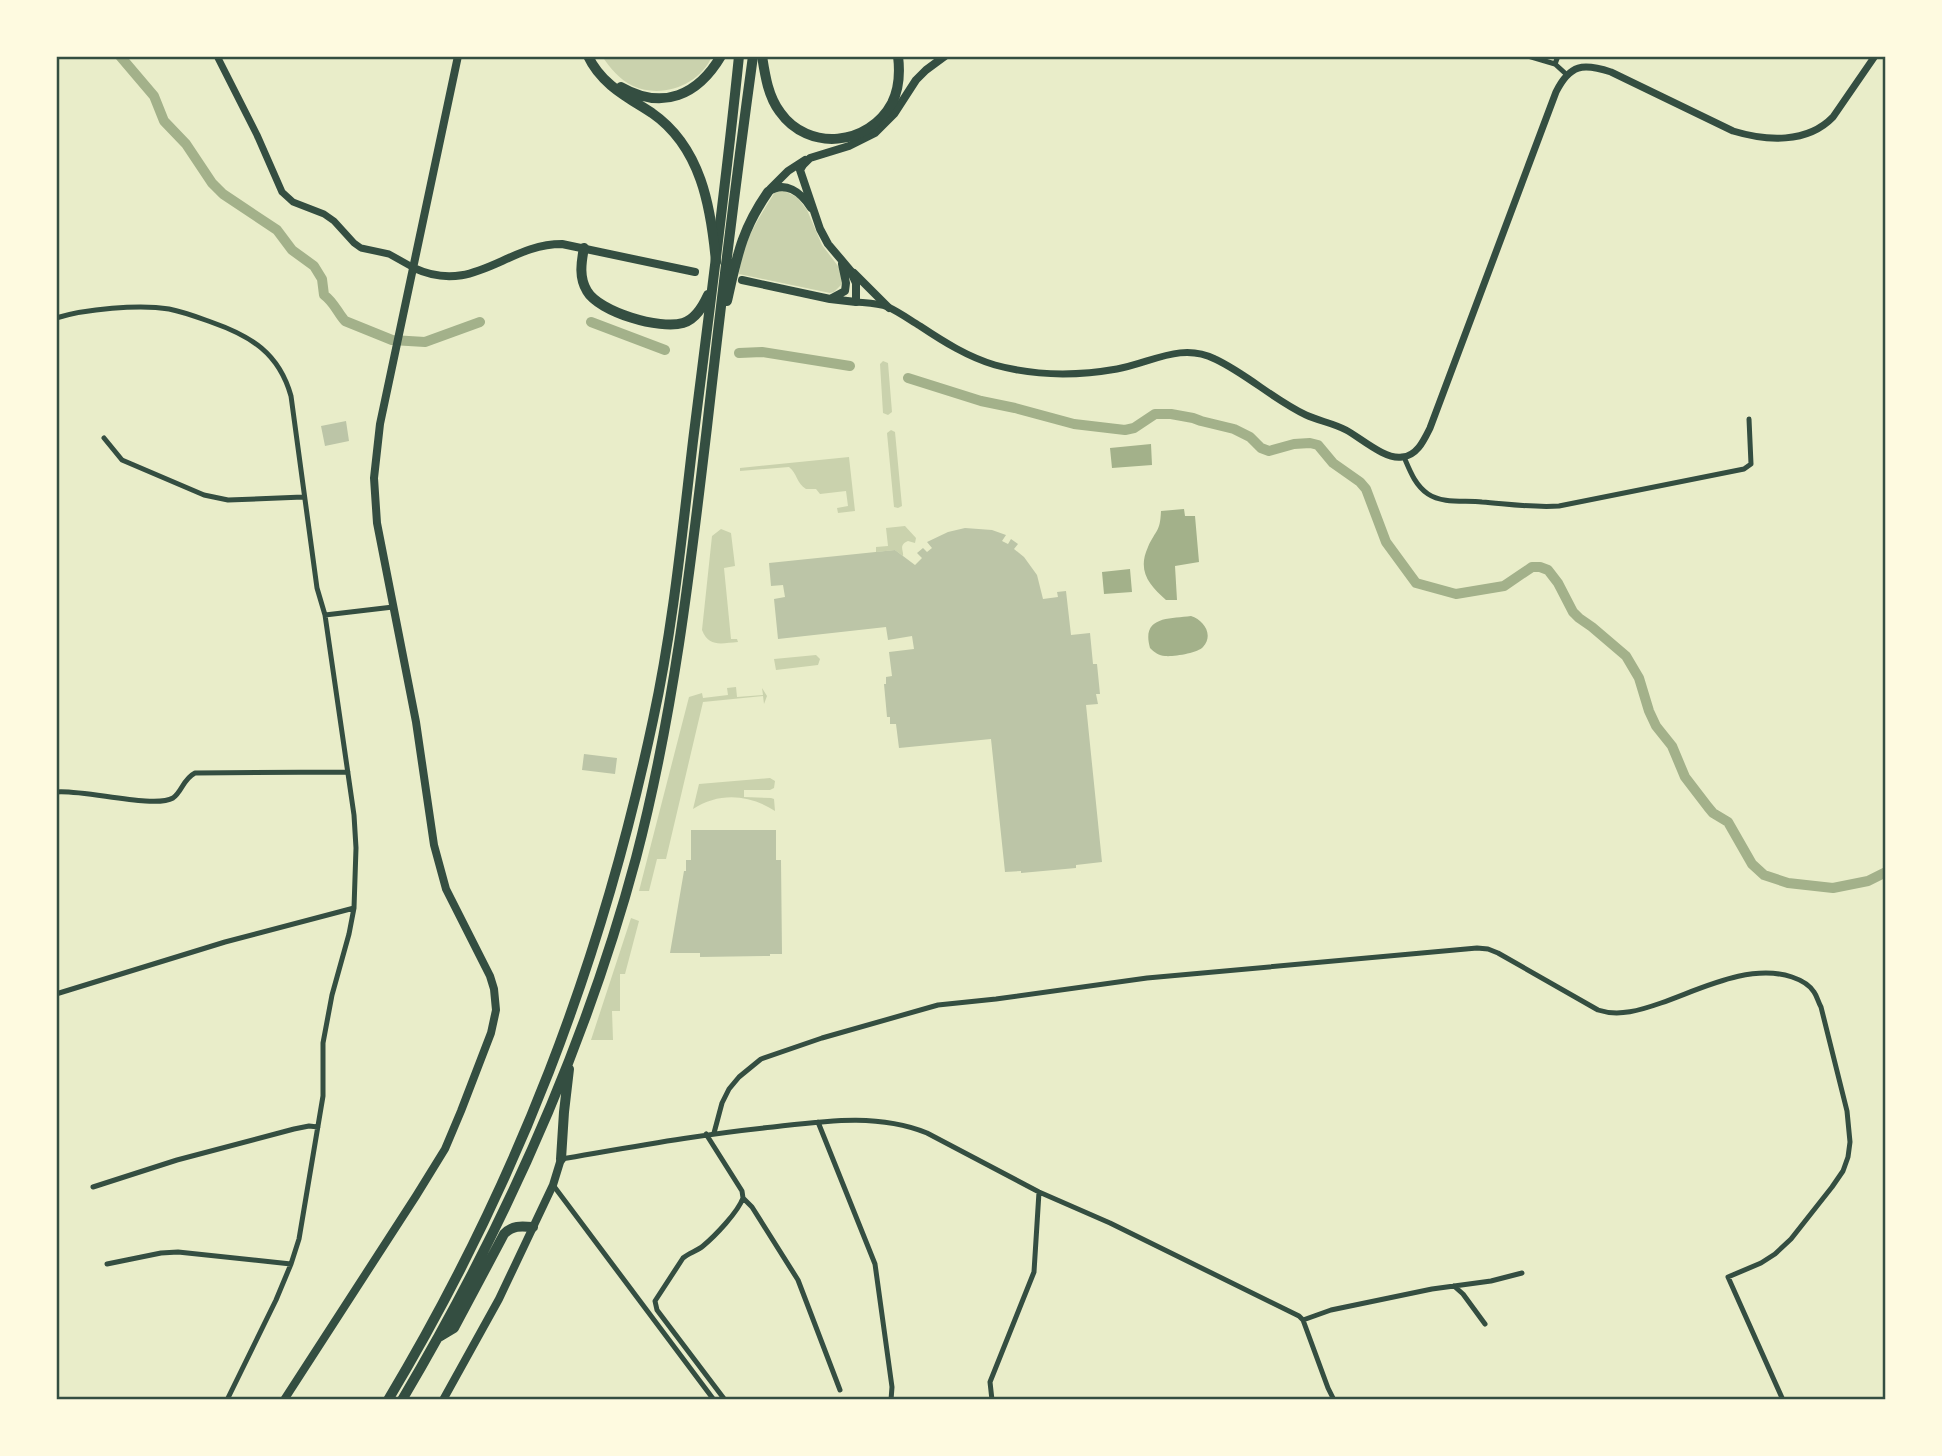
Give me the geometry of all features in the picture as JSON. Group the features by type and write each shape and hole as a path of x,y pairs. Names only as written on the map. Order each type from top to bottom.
{"highway":[{"path":"588,56 606,81 669,127 687,150 709,205 716,262"},
{"path":"594,56 601,68 618,85 640,96 655,98 686,93 710,74 722,56"},
{"path":"388,1400 457,1278 518,1151 582,985 617,867 663,670 716,262 738,56"},
{"path":"401,1400 439,1337 511,1196 571,1055 596,985 639,845 664,735 683,617 753,56"},
{"path":"762,56 773,99 785,119 806,134 832,140 857,135 886,112 898,87 898,56"},
{"path":"716,342 742,238 768,191"},
{"path":"584,248 581,278 591,297 604,307 653,323 684,323 702,306 713,281"},
{"path":"562,1159 571,1055"},
{"path":"439,1337 454,1328 504,1234 510,1228 534,1227"}],"main road":[{"path":"284,1400 445,1149 491,1033 495,1016 495,996 490,976 453,905 435,853 420,747 377,523 374,478 376,444 458,56"},
{"path":"768,191 788,170 810,158 849,146 875,133 894,114 916,80 945,56"},
{"path":"810,158 800,170 815,216"},
{"path":"768,191 775,187 790,188 809,204 824,237 837,255 889,308"},
{"path":"414,268 437,276 462,276 543,245 562,244 695,272"},
{"path":"830,299 845,291 843,266 837,255"},
{"path":"742,280 856,302 856,283 850,270"},
{"path":"443,1400 499,1299 553,1185 562,1159"}],"street":[{"path":"217,56 282,192 293,202 324,214 334,221 361,248 389,254 414,268"},
{"path":"1528,56 1555,64 1566,74"},
{"path":"1555,64 1558,56"},
{"path":"856,302 889,308 968,356 1016,370 1043,374 1093,372 1137,364 1170,353 1200,353 1230,367 1306,415 1336,425 1392,457 1404,457 1415,452 1430,428 1536,144 1556,92 1566,74 1580,67 1600,68 1733,131 1749,136 1776,138 1806,134 1826,124 1875,56"},
{"path":"56,318 84,312 136,308 168,309 186,313 233,330 261,347 280,370 291,396 303,497 348,772 356,848 354,908 323,1043 323,1096 299,1238 276,1300 228,1400"},
{"path":"1404,457 1419,486 1434,497 1533,508 1559,506 1744,469 1751,464 1749,419"},
{"path":"104,438 122,460 204,495 228,500 303,497"},
{"path":"324,615 393,607"},
{"path":"56,792 143,801 159,800 175,796 188,777 195,773 348,772"},
{"path":"56,994 212,946 354,908"},
{"path":"710,1134 729,1089 761,1059 822,1038 937,1005 1009,998 1147,978 1477,948 1499,953 1607,1013 1647,1008 1731,978 1784,975 1805,983 1814,992 1821,1007 1847,1111 1850,1142 1843,1171 1791,1239 1761,1263 1728,1277 1783,1400"},
{"path":"562,1159 710,1134 818,1122 860,1120 908,1125 1039,1192 1290,1310 1303,1320 1334,1400"},
{"path":"818,1122 875,1264 892,1387 891,1400"},
{"path":"93,1187 177,1160 293,1129 318,1127"},
{"path":"710,1134 742,1191 743,1198 752,1207 798,1280 840,1390"},
{"path":"553,1185 714,1400"},
{"path":"992,1400 990,1382 1034,1272 1039,1192"},
{"path":"724,1400 657,1310 655,1301 683,1258 701,1248 736,1210 743,1198"},
{"path":"107,1264 178,1252 291,1264"},
{"path":"1303,1320 1331,1310 1522,1273"},
{"path":"1453,1286 1463,1294 1485,1324"}],"shaded area":[{"path":"602,56 712,56 699,75 689,82 668,90 656,91 644,90 628,83"},
{"path":"784,191 797,197 807,210 822,245 841,270 842,284 834,292 739,274 747,241 757,221 775,192"},
{"path":"883,361 888,363 892,412 888,415 883,413 880,364"},
{"path":"891,430 895,432 902,506 898,508 894,507 887,433"},
{"path":"1151,444 1152,465 1112,468 1110,448"},
{"path":"849,457 855,511 838,513 837,508 848,506 846,491 820,494 816,489 806,489 789,467 740,471 740,468"},
{"path":"1184,509 1185,516 1195,516 1199,562 1175,566 1177,600 1166,600 1146,577 1145,556 1159,527 1161,511"},
{"path":"905,526 916,538 915,543 908,541 903,544 903,556 895,550 876,552 876,547 888,546 886,528"},
{"path":"721,529 731,533 735,566 724,568 731,639 737,639 738,642 712,642 702,630 712,536"},
{"path":"1130,569 1132,592 1104,594 1102,572"},
{"path":"1191,616 1206,628 1208,638 1203,647 1185,654 1169,656 1159,655 1150,648 1148,638 1153,625 1166,619"},
{"path":"816,655 820,659 818,665 776,670 774,659"},
{"path":"736,687 737,697 763,695 762,688 767,696 764,704 763,696 703,702 666,859 657,859 649,891 639,891 689,697 702,693 703,698 728,695 727,688"},
{"path":"770,778 775,781 774,788 744,790 744,797 774,799 775,811 755,801 734,797 713,800 693,809 699,784"},
{"path":"631,918 639,921 625,974 620,974 620,1011 612,1011 613,1040 591,1040"}],"building":[{"path":"346,421 349,441 325,446 321,426"},
{"path":"965,528 992,530 1006,535 1002,541 1008,544 1011,539 1018,544 1014,549 1024,557 1037,575 1043,599 1058,597 1057,592 1066,591 1071,635 1090,633 1100,694 1096,694 1098,704 1086,705 1102,862 1076,865 1076,868 1005,872 991,739 899,748 896,724 890,724 890,717 887,717 884,684 886,677 892,676 889,652 914,649 912,636 888,640 886,627 778,639 774,599 785,597 783,585 771,586 769,563 895,550 915,565 922,558 917,553 923,548 927,552 932,548 927,542 948,532"},
{"path":"584,754 617,758 615,774 582,770"},
{"path":"691,830 776,830 776,860 781,860 782,954 700,957 700,953 670,953 686,860 691,860"}],"waterway":[{"path":"120,56 154,96 164,121 186,144 212,183 223,194 277,230 292,250 314,266 322,279 324,295 345,321 392,340 425,342 480,322"},
{"path":"591,322 665,350"},
{"path":"739,353 762,352 850,366"},
{"path":"908,378 981,401 1074,424 1125,430 1134,428 1155,414 1171,414 1234,429 1269,451 1294,444 1318,445 1333,463 1366,489 1386,542 1416,583 1456,594 1504,586 1532,567 1548,570 1573,612 1626,656 1639,678 1656,726 1672,746 1685,777 1713,813 1728,822 1752,864 1764,875 1788,883 1833,888 1868,881 1886,872"}]}
